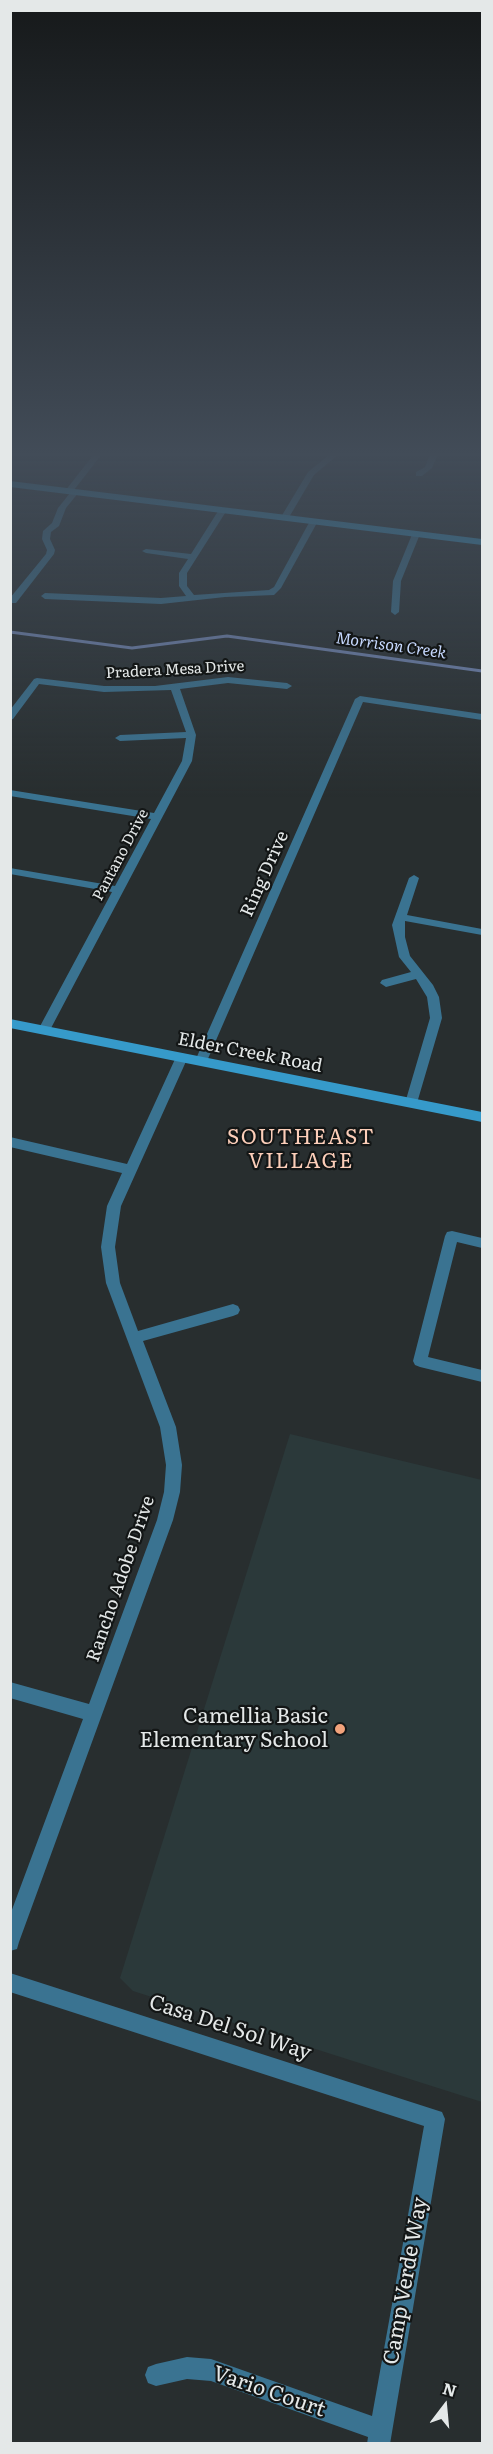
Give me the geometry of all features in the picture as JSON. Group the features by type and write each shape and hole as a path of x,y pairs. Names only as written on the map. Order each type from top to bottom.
{"street":[{"path":"14,601 39,569"},
{"path":"186,569 181,579 183,586 194,598"},
{"path":"45,596 151,601 225,594 271,593 277,588 288,569"},
{"path":"395,612 397,581 402,569"},
{"name":"Pradera Mesa Drive","path":"10,717 37,681 104,689 174,687 228,680 287,686"},
{"name":"Pantano Drive","path":"44,1030 187,761 191,735 188,721 174,687"},
{"name":"Ring Drive","path":"201,1061 360,699 483,717"},
{"path":"120,738 191,735"},
{"path":"10,793 158,817"},
{"path":"10,871 119,890"},
{"path":"411,1103 436,1018 433,997 401,947 398,931 414,878"},
{"path":"401,916 483,932"},
{"path":"386,983 419,974"},
{"name":"Elder Creek Road","path":"10,1023 483,1117"},
{"name":"Rancho Adobe Drive","path":"10,1942 165,1520 172,1492 174,1465 168,1427 113,1283 108,1247 114,1206 182,1058"},
{"path":"10,1142 130,1170"},
{"path":"483,1243 452,1236 420,1361 483,1376"},
{"path":"134,1338 233,1310"},
{"path":"10,1690 94,1714"},
{"name":"Casa Del Sol Way","path":"10,1982 435,2119"},
{"name":"Camp Verde Way","path":"379,2437 435,2119"},
{"name":"Vario Court","path":"156,2374 187,2368 211,2370 379,2437"}],"shaded area":[{"name":"Camellia Basic Elementary School","path":"290,1434 482,1480 482,2102 133,1991 120,1978"}],"waterway":[{"name":"Morrison Creek","path":"10,632 132,648 227,636 482,671"}],"place":[{"name":"Camellia Basic Elementary School","path":"340,1729"}],"district":[{"name":"SOUTHEAST VILLAGE","path":"301,1150"}]}
